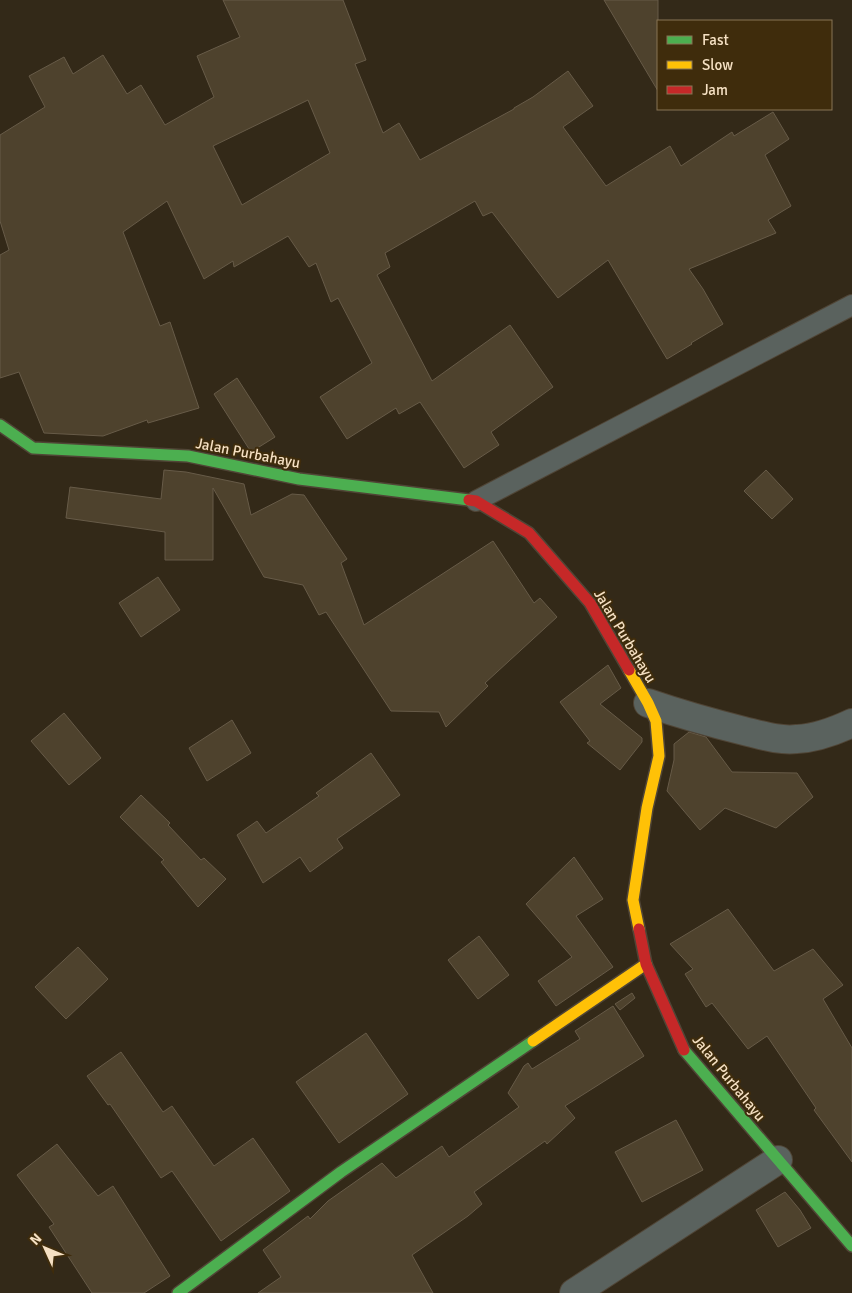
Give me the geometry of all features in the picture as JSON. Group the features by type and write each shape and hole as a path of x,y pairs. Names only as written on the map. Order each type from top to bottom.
{"street":[{"name":"Jalan Purbahayu","path":"0,425 34,448 188,456 299,479 476,501 529,533 590,603 648,703 656,721 659,756 647,808 633,900 646,964 683,1049 852,1246"},
{"path":"648,703 702,721 774,738 796,740 820,736 852,723"},
{"path":"186,1291 341,1172 646,964"},
{"path":"574,1293 778,1160"}],"lane":[{"path":"476,501 852,305"}],"building":[{"path":"223,0 343,0 366,60 355,64 383,133 399,123 420,160 514,109 568,71 593,106 563,127 606,186 670,146 681,166 732,132 734,136 773,112 789,139 765,155 791,206 768,220 776,233 689,269 723,324 667,359 608,260 558,298 492,212 483,216 475,201 385,253 390,267 377,275 432,381 510,325 553,387 491,432 499,445 464,468 420,402 399,414 396,408 347,439 320,397 372,363 338,298 331,302 316,263 309,267 288,236 234,267 233,261 204,279 167,201 123,232 160,326 170,322 199,408 148,423 147,420 103,436 44,433 19,372 0,378 0,255 9,250 0,221 0,135 45,107 29,76 64,57 73,74 103,55 127,94 141,85 165,125 214,97 197,56 240,37","holes":["308,100 330,153 242,205 213,146"]},
{"path":"604,0 658,0 657,89"},
{"path":"237,378 275,437 251,452 214,394"},
{"path":"164,470 186,472 244,484 251,515 292,494 304,495 347,559 341,563 364,625 493,541 534,603 540,598 557,617 485,683 488,686 446,727 439,712 391,711 326,612 319,615 303,585 264,577 213,488 213,560 165,560 165,532 66,518 70,487 161,499"},
{"path":"766,470 793,499 772,519 744,491"},
{"path":"158,577 180,610 141,637 119,603"},
{"path":"608,665 621,688 600,704 642,738 642,742 620,770 587,743 590,741 560,702"},
{"path":"64,713 101,758 69,785 31,741"},
{"path":"232,720 251,753 207,781 189,748"},
{"path":"689,732 706,737 732,772 797,773 813,797 776,828 725,808 700,830 667,791 674,760 674,744"},
{"path":"371,753 400,795 337,839 343,848 310,872 300,857 263,883 237,835 257,821 266,833 319,796 316,793"},
{"path":"141,795 170,823 168,825 201,860 204,858 226,879 198,907 161,862 164,860 120,817"},
{"path":"574,857 603,899 576,916 613,967 556,1006 538,981 572,957 526,904"},
{"path":"728,909 774,971 813,949 843,985 823,999 852,1048 852,1162 814,1110 816,1108 767,1036 748,1049 712,1003 706,1007 685,974 693,969 670,944"},
{"path":"479,936 509,975 478,999 448,960"},
{"path":"78,947 108,979 66,1019 35,987"},
{"path":"632,993 635,998 620,1010 615,1004"},
{"path":"613,1006 644,1056 565,1106 575,1118 547,1144 545,1141 474,1192 482,1204 412,1255 433,1293 258,1293 281,1277 263,1250 308,1216 310,1219 328,1201 382,1163 396,1178 442,1146 449,1157 519,1107 508,1093 524,1066 528,1063 532,1069 580,1039 575,1031"},
{"path":"366,1033 408,1094 339,1143 296,1082"},
{"path":"121,1052 163,1112 172,1106 214,1166 253,1138 290,1191 221,1241 172,1171 161,1178 110,1104 108,1105 87,1076"},
{"path":"676,1120 703,1170 642,1202 615,1152"},
{"path":"57,1144 98,1196 113,1186 170,1276 144,1293 92,1293 49,1227 54,1224 17,1175"},
{"path":"785,1192 800,1210 811,1228 778,1247 756,1210"}],"traffic: fast":[{"path":"0,425 33,448 188,456 299,479 469,500"},
{"path":"178,1293 341,1172 533,1041"},
{"path":"684,1050 852,1246"}],"traffic: slow":[{"path":"629,670 656,721 659,756 647,808 633,900 639,929"},
{"path":"533,1041 646,964"}],"traffic: jam":[{"path":"469,500 476,501 529,533 590,603 629,670"},
{"path":"639,929 646,964 684,1050"}]}
